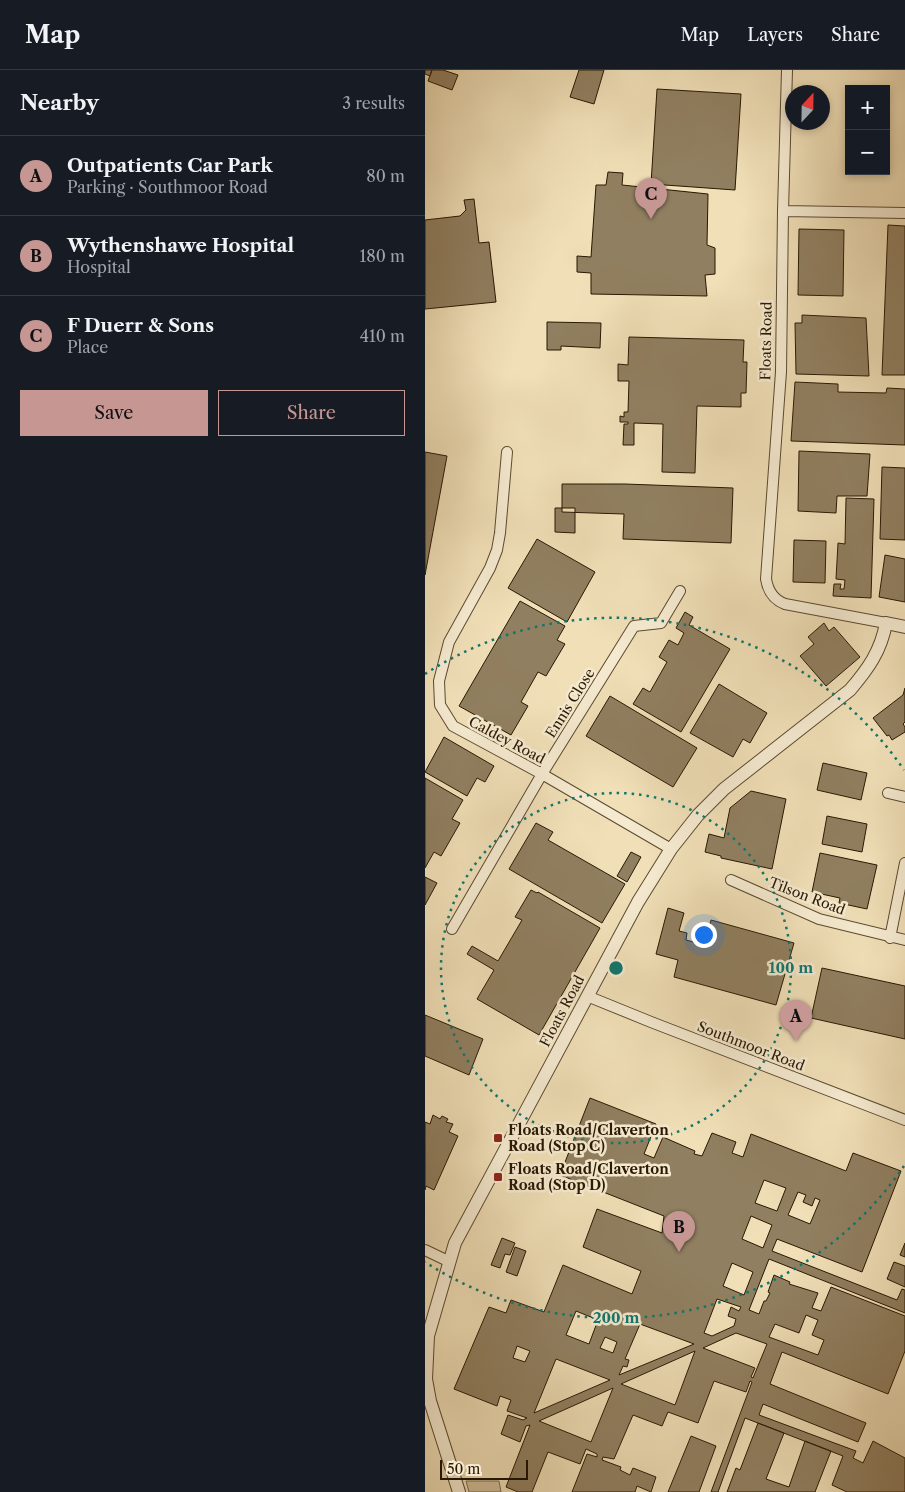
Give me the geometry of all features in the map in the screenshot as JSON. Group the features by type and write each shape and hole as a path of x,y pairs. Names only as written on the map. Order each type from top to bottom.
{"street":[{"name":"Floats Road","path":"459,1492 430,1401 426,1379 429,1336 455,1243 638,902 671,849 698,815 724,789 850,690 865,672 883,640 886,623 785,604 776,599 768,590 766,579 781,372 787,70"},
{"path":"783,211 905,213"},
{"name":"Caldey Road","path":"507,452 497,550 490,568 449,642 439,682 440,705 453,726 542,774 671,849"},
{"name":"Ennis Close","path":"452,929 542,774 634,626 661,623 680,591"},
{"path":"886,623 905,627"},
{"path":"889,793 905,797"},
{"path":"889,938 905,863"},
{"name":"Tilson Road","path":"731,880 819,918 889,938 905,940"},
{"name":"Southmoor Road","path":"587,996 905,1120"},
{"path":"425,1250 450,1262"}],"shaded area":[{"path":"466,1481 499,1481 501,1492 469,1492"}],"building":[{"path":"425,70 432,70 430,76 425,74"},
{"path":"432,70 443,70 458,75 452,90 428,81"},
{"path":"579,70 604,70 594,104 570,97"},
{"path":"657,89 741,94 735,190 651,184"},
{"path":"608,172 623,173 622,185 708,194 707,245 715,248 715,274 705,275 707,296 591,294 591,273 577,272 577,256 591,257 596,185 606,185"},
{"path":"474,199 479,243 489,242 496,302 425,309 425,220 460,216 466,210 464,200"},
{"path":"888,225 905,226 905,375 882,375"},
{"path":"799,229 844,230 843,296 798,295"},
{"path":"802,315 866,318 869,376 796,374 795,323 802,323"},
{"path":"547,322 601,323 600,348 561,346 561,350 547,350"},
{"path":"629,337 744,340 743,362 747,362 746,393 741,393 741,407 697,406 695,473 662,472 663,424 634,423 634,445 623,445 624,424 628,424 628,422 620,422 620,416 624,417 624,412 628,412 629,381 618,381 618,364 628,365"},
{"path":"795,382 838,384 838,392 886,393 887,388 905,389 905,445 791,441"},
{"path":"799,451 870,454 867,496 837,496 836,513 798,511"},
{"path":"425,452 447,456 425,575"},
{"path":"882,467 905,468 905,540 880,539"},
{"path":"562,484 733,488 731,543 623,539 624,514 562,512"},
{"path":"846,498 874,499 871,598 833,596 834,584 841,584 840,589 844,589 845,580 836,579 838,543 845,544"},
{"path":"555,508 575,508 575,533 555,532"},
{"path":"537,539 595,572 567,622 508,588"},
{"path":"794,540 826,541 825,583 793,582"},
{"path":"885,555 905,559 905,602 879,597"},
{"path":"520,601 565,626 557,640 565,644 546,676 538,672 521,702 528,706 511,735 459,706"},
{"path":"685,612 693,617 689,625 730,649 681,732 633,704 643,688 650,692 667,662 659,657 669,640 678,645 684,633 676,628"},
{"path":"824,623 829,631 834,627 860,657 826,686 800,656 814,644 808,637"},
{"path":"719,684 767,713 750,743 743,739 733,757 690,733"},
{"path":"905,688 905,722 903,724 905,732 892,740 873,718 903,695"},
{"path":"610,696 697,748 673,787 586,736"},
{"path":"444,737 494,766 485,782 477,778 467,796 425,772"},
{"path":"823,763 867,773 861,800 817,790"},
{"path":"425,778 463,800 452,819 460,823 441,856 434,852 425,868"},
{"path":"751,791 786,799 772,869 721,858 721,856 705,852 709,834 724,838 730,808"},
{"path":"827,816 867,824 862,852 822,844"},
{"path":"536,823 553,832 548,840 625,884 602,923 509,869"},
{"path":"631,852 641,857 627,882 617,876"},
{"path":"820,853 877,865 867,909 839,903 840,898 812,892"},
{"path":"425,877 437,883 425,905"},
{"path":"531,890 538,892 600,928 539,1035 477,999 494,970 467,954 472,946 498,961 522,920 515,917"},
{"path":"668,908 684,913 679,931 687,933 686,940 705,945 711,920 794,943 776,1005 674,977 678,960 656,954"},
{"path":"822,968 905,986 905,1039 811,1018"},
{"path":"425,1015 483,1039 469,1075 425,1056"},
{"path":"590,1098 656,1124 644,1154 654,1158 663,1137 695,1151 694,1154 702,1156 712,1133 736,1142 732,1153 743,1157 751,1134 846,1171 853,1153 901,1171 862,1272 777,1239 772,1251 897,1300 902,1289 905,1290 905,1313 769,1259 749,1310 759,1314 764,1301 766,1301 770,1293 768,1292 774,1275 790,1282 789,1284 818,1293 812,1308 821,1311 831,1287 905,1316 905,1351 888,1394 782,1352 770,1384 866,1423 858,1442 763,1404 759,1415 856,1451 853,1458 863,1463 873,1441 905,1458 905,1492 847,1492 832,1485 843,1456 745,1418 718,1492 711,1492 752,1382 750,1381 746,1392 714,1381 698,1423 668,1412 662,1426 633,1415 614,1459 603,1457 602,1460 621,1467 620,1470 630,1475 633,1468 656,1477 651,1492 637,1486 635,1492 572,1492 587,1454 597,1457 597,1454 586,1449 580,1464 548,1452 532,1492 518,1492 506,1487 530,1425 526,1426 520,1442 501,1434 508,1415 523,1420 527,1418 507,1411 511,1400 500,1396 497,1406 454,1389 489,1307 506,1313 511,1300 544,1312 563,1265 632,1294 641,1271 583,1247 597,1209 662,1233 664,1216 560,1175","holes":["764,1180 786,1188 777,1211 755,1203","798,1192 806,1195 803,1202 812,1206 815,1198 820,1200 810,1224 788,1215","751,1216 772,1225 763,1248 742,1239","732,1263 753,1272 744,1295 723,1286","717,1299 741,1307 739,1311 731,1307 728,1316 736,1319 734,1326 712,1336 704,1333","576,1311 598,1320 589,1344 566,1335","806,1315 818,1320 812,1335 824,1340 818,1355 769,1337 775,1324 799,1333","640,1324 694,1344 619,1375 623,1366 627,1367 629,1360 625,1359","736,1333 767,1344 753,1378 751,1377 755,1368 703,1348","605,1337 617,1342 613,1353 600,1348","517,1346 530,1351 525,1362 513,1358","695,1351 675,1405 621,1384","556,1359 610,1380 534,1413","613,1388 591,1442 539,1421"]},
{"path":"433,1115 440,1119 442,1116 448,1119 446,1122 453,1124 449,1132 458,1136 434,1190 426,1186 425,1190 425,1122 430,1124"},
{"path":"502,1238 515,1243 510,1255 505,1254 500,1268 491,1265"},
{"path":"905,1243 905,1257 900,1255"},
{"path":"515,1247 526,1251 517,1276 506,1272"},
{"path":"894,1262 905,1266 905,1287 887,1279"},
{"path":"758,1423 784,1433 766,1479 789,1487 805,1441 831,1451 815,1492 727,1492 736,1468 740,1470"},
{"path":"691,1436 716,1446 699,1492 668,1492"}],"place":[{"name":"F Duerr & Sons","path":"651,219"},
{"name":"Outpatients Car Park","path":"796,1041"},
{"name":"Floats Road/Claverton Road (Stop C)","path":"498,1138"},
{"name":"Floats Road/Claverton Road (Stop D)","path":"498,1177"},
{"name":"Wythenshawe Hospital","path":"679,1252"}]}
